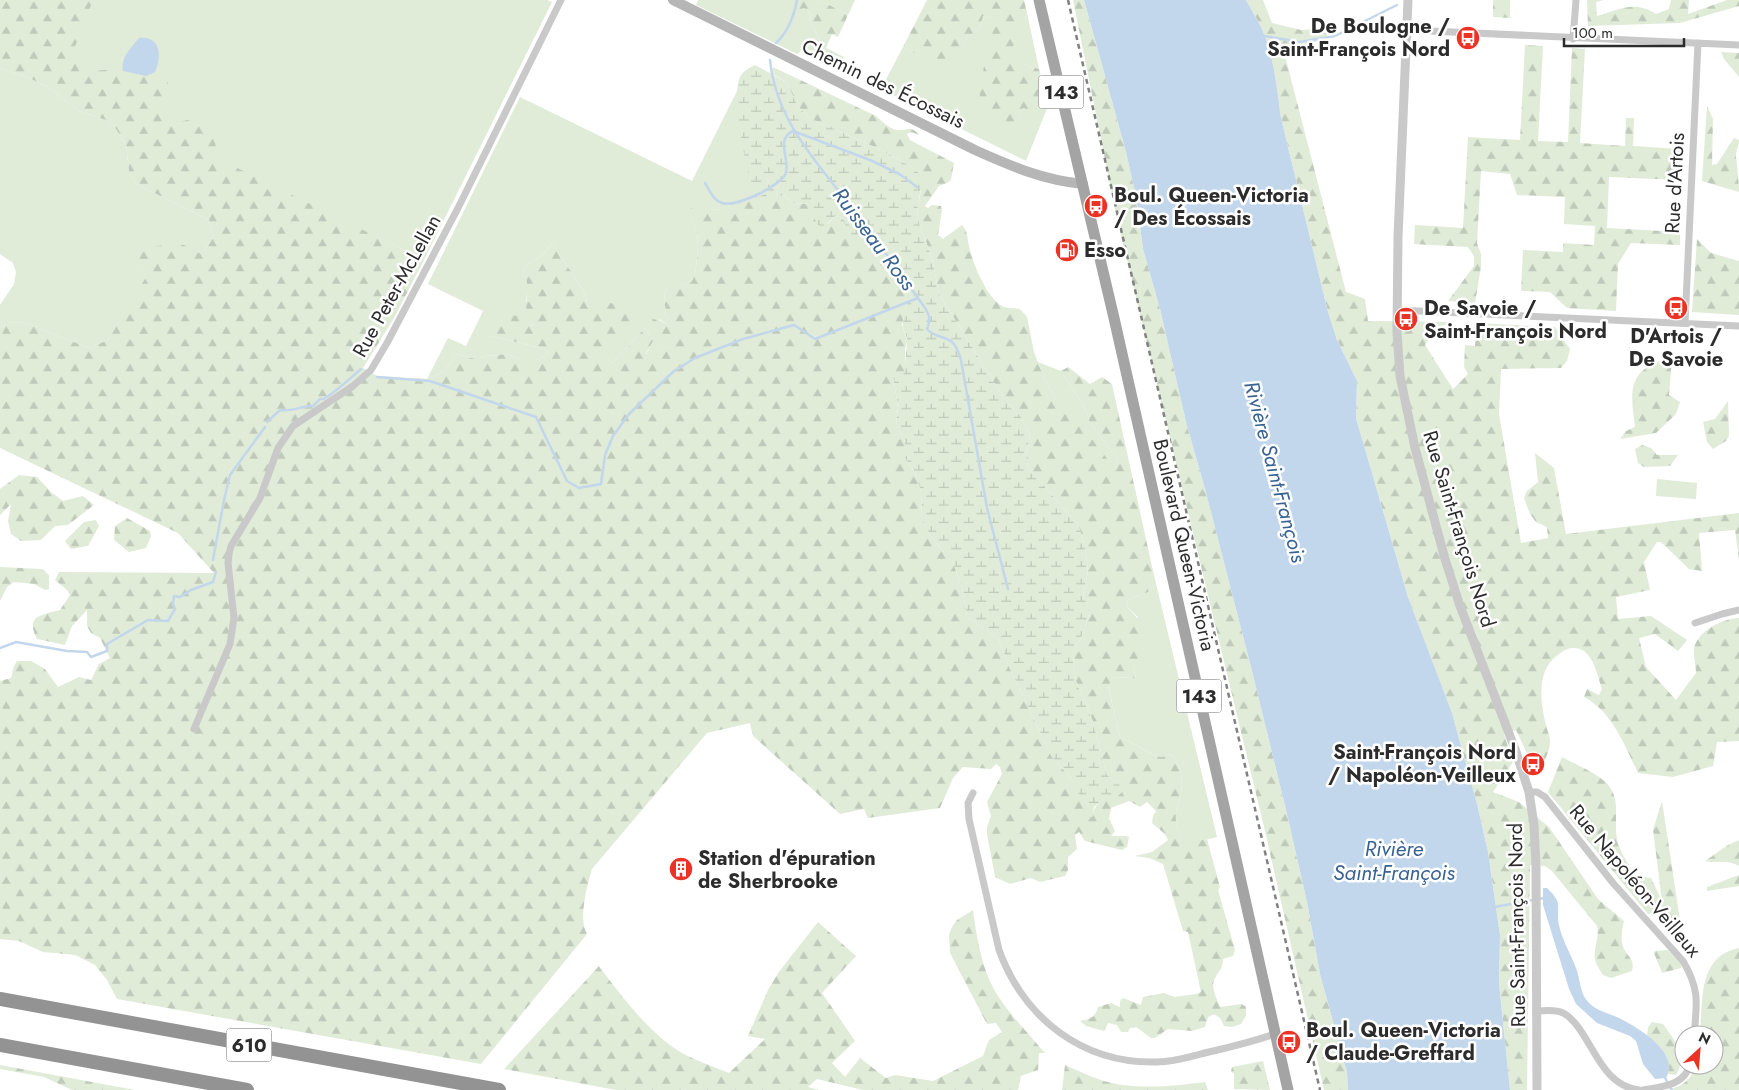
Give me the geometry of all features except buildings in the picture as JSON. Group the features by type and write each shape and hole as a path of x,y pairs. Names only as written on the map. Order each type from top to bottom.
{"highway":[{"name":"610","path":"0,999 499,1090"},
{"name":"610","path":"0,1045 247,1090"}],"main road":[{"name":"Chemin des Écossais","path":"673,0 1021,171 1059,181 1083,184"},
{"name":"143","path":"1039,0 1083,184"},
{"name":"Boulevard Queen-Victoria","path":"1083,184 1288,1090"}],"street":[{"name":"Rue Peter-McLellan","path":"194,729 230,644 233,631 234,618 228,563 231,546 260,498 278,448 294,426 353,386 371,370 458,208 561,0"},
{"name":"Rue Saint-François Nord","path":"1408,0 1399,208 1397,310 1400,376 1407,416 1427,499 1460,606 1515,749 1529,792 1534,831 1536,880 1538,1090"},
{"path":"1573,39 1576,0"},
{"path":"1407,30 1739,45"},
{"name":"Rue d'Artois","path":"1685,323 1698,43"},
{"path":"1397,310 1739,326"},
{"path":"1695,623 1739,610"},
{"name":"Rue Napoléon-Veilleux","path":"1529,792 1537,792 1545,797 1613,883 1683,961 1692,976 1697,996 1695,1025"},
{"path":"973,793 968,803 969,819 999,950 1018,990 1048,1024 1086,1048 1114,1058 1144,1062 1174,1061 1275,1034"},
{"path":"1536,1011 1556,1011 1568,1015 1582,1032 1608,1074 1628,1088 1641,1090 1663,1087 1677,1081 1685,1075"}],"green space":[{"path":"0,0 93,0 71,57 73,62 91,71 117,69 146,76 155,72 167,78 169,89 160,105 165,113 178,122 198,121 216,137 215,157 424,260 394,318 363,368 377,376 427,379 444,371 457,354 476,359 508,354 521,360 536,360 547,355 548,351 541,348 491,336 490,331 515,315 525,319 531,326 535,324 526,312 527,282 523,272 527,264 543,255 552,243 585,293 588,308 611,303 642,317 606,357 612,363 645,328 653,341 646,354 661,350 652,319 680,329 666,317 664,292 670,286 687,284 694,277 698,235 695,226 684,212 687,208 717,209 734,213 736,202 766,194 775,194 786,197 793,203 810,204 812,214 828,224 835,216 842,218 844,223 856,235 876,242 880,266 889,263 894,270 893,276 906,288 909,294 902,325 907,341 905,369 903,375 893,376 898,408 896,423 905,442 905,458 916,475 921,492 922,521 933,539 953,563 962,587 967,617 998,638 1010,669 1052,757 1071,778 1092,817 1099,802 1123,788 1107,775 1092,719 1076,681 1073,664 1074,652 1084,631 1090,611 1083,595 1088,571 1085,546 1078,525 1030,470 1026,460 1030,434 1021,417 1004,398 939,294 932,258 919,223 917,212 921,190 917,170 883,151 810,118 799,108 786,82 773,74 773,67 876,116 891,128 897,130 911,129 920,135 911,132 907,134 910,140 954,163 951,180 939,186 925,206 928,208 932,205 941,206 942,211 938,235 943,239 962,225 966,232 973,261 992,297 1004,307 1020,309 1027,317 1034,352 1046,383 1056,399 1075,417 1115,469 1118,460 1089,421 1085,408 1061,371 1068,367 1090,384 1102,377 1112,384 1153,571 1153,586 1148,592 1128,600 1127,607 1144,625 1140,657 1133,666 1136,678 1113,677 1108,686 1120,737 1158,756 1162,757 1170,754 1179,767 1182,789 1176,818 1179,833 1183,844 1207,839 1220,887 1218,890 1235,950 1233,956 1223,959 1222,967 1213,985 1214,993 1220,1007 1242,1004 1246,1007 1246,1016 1241,1024 1232,1027 1224,1026 1220,1018 1214,1014 1208,1017 1205,1027 1192,1031 1168,1029 1155,1038 1151,1038 1136,1027 1130,1028 1128,1032 1121,1032 1117,1025 1108,1023 1104,1031 1086,1026 1080,1021 1092,1017 1098,1007 1111,1003 1120,1007 1120,1001 1123,998 1141,1005 1143,997 1164,993 1174,997 1201,992 1188,932 1183,931 1163,864 1149,858 1135,856 1152,852 1168,840 1165,834 1152,823 1156,811 1147,802 1140,807 1129,801 1111,808 1109,818 1115,831 1111,836 1129,837 1127,847 1122,850 1085,841 1079,832 1075,835 1077,849 1068,857 1068,870 1065,876 1040,882 1031,878 1010,884 995,877 987,834 987,827 991,816 987,802 1002,774 1000,767 996,764 991,769 963,767 953,778 940,808 868,818 864,809 840,814 753,736 750,723 707,733 592,869 583,911 584,928 587,934 481,1064 117,999 107,980 95,965 75,955 43,952 19,941 0,939 0,681 11,678 17,661 31,661 45,669 58,687 79,677 91,680 99,664 110,658 100,638 91,633 87,626 87,610 72,626 65,645 37,639 33,625 34,621 41,615 60,610 70,595 55,580 59,572 214,573 178,533 0,448 0,328 10,322 26,323 89,348 108,340 148,274 134,267 133,260 145,249 167,244 184,245 201,254 213,238 209,220 138,185 129,172 126,144 116,129 106,120 79,111 48,87 0,68"},
{"path":"11,0 547,0 552,2 424,260 0,53 0,12"},
{"path":"698,0 797,0 795,10 804,8 810,13 811,23 821,43 821,55 805,48 797,54 696,5"},
{"path":"797,0 820,0 848,15 838,37 832,34 826,48 844,57 841,65 821,55 821,43 811,23 810,13 804,8 795,10"},
{"path":"820,0 855,0 848,15"},
{"path":"927,0 1024,0 1027,13 1008,59 1039,69 1043,84 1033,111 1023,108 1012,136 979,100 991,18 983,16 980,28 968,37 950,72 903,47"},
{"path":"1073,0 1084,0 1126,152 1136,196 1143,249 1160,309 1186,422 1252,671 1286,810 1307,902 1320,974 1347,1073 1348,1090 1324,1090 1264,827 1116,214"},
{"path":"1246,0 1263,0 1272,23 1301,30 1328,28 1327,38 1284,52 1346,292 1365,299 1368,321 1451,322 1435,330 1425,345 1453,389 1468,374 1464,367 1465,345 1475,346 1476,323 1555,327 1570,349 1567,361 1561,368 1501,369 1499,414 1521,543 1548,538 1547,527 1536,522 1530,514 1524,498 1527,491 1538,482 1535,453 1554,468 1566,534 1739,513 1739,559 1735,530 1699,533 1702,571 1689,569 1661,542 1657,542 1644,562 1650,590 1616,597 1618,619 1651,616 1687,640 1678,651 1655,634 1639,638 1646,667 1676,700 1696,673 1694,648 1701,636 1719,623 1739,618 1739,741 1717,742 1713,766 1673,777 1638,773 1623,741 1610,720 1594,703 1584,697 1587,689 1599,695 1602,689 1590,657 1580,649 1567,649 1562,652 1553,659 1545,672 1541,697 1550,744 1538,777 1516,730 1504,734 1513,762 1493,792 1519,802 1549,827 1598,899 1624,921 1622,942 1633,964 1632,971 1611,978 1603,975 1595,960 1597,926 1552,871 1545,866 1530,865 1527,1090 1510,1090 1499,983 1500,935 1488,852 1477,804 1452,713 1408,597 1356,418 1357,381 1337,340 1328,312 1281,118 1269,49 1261,27"},
{"path":"1493,0 1510,0 1510,18 1493,17"},
{"path":"1587,0 1604,0 1596,2 1597,16 1628,7 1642,7 1656,14 1669,9 1671,0 1689,0 1688,14 1727,0 1739,0 1739,6 1680,23 1588,26"},
{"path":"1027,13 1039,69 1007,59"},
{"path":"983,16 991,18 1012,135 1023,108 1033,110 1043,84 1048,106 1026,161 881,89 903,47 950,71 968,37 980,28"},
{"path":"1525,45 1543,46 1538,141 1568,142 1572,48 1585,49 1580,143 1625,146 1626,118 1634,118 1633,146 1680,149 1679,180 1609,177 1607,228 1680,232 1680,245 1631,243 1618,264 1616,311 1567,308 1550,292 1521,291 1523,250 1563,252 1563,243 1594,245 1595,226 1564,224 1565,197 1517,195 1510,174 1481,171 1477,243 1481,254 1481,267 1475,303 1448,301 1474,266 1474,256 1468,247 1414,244 1415,225 1463,228 1468,137 1520,140"},
{"path":"1721,52 1739,53 1739,77 1724,59"},
{"path":"755,65 786,82 799,108 810,118 883,151 917,170 922,181 917,212 919,223 932,258 939,294 1004,398 1021,417 1030,434 1026,460 1030,470 1078,525 1085,546 1088,571 1083,595 1090,611 1084,631 1074,652 1073,664 1076,681 1092,719 1107,775 1123,788 1116,798 1103,799 1094,807 1092,818 1071,778 1052,757 1010,669 998,638 967,617 962,587 953,563 933,539 922,521 921,492 916,475 905,458 905,442 896,423 898,408 893,375 903,375 907,339 903,326 908,297 906,288 891,283 889,280 893,276 894,270 889,263 880,266 876,264 876,243 859,242 851,238 842,218 835,216 824,227 818,225 809,204 793,203 786,197 775,194 766,194 754,198 738,119 737,88 744,71"},
{"path":"0,68 48,87 79,111 106,120 116,129 126,144 129,172 138,185 209,220 213,238 201,254 134,267 149,274 108,340 89,348 26,323 10,322 0,328 0,305 14,284 16,272 13,263 0,254"},
{"path":"738,89 741,130 754,198 736,202 735,213 717,209 696,210 687,208 685,211 698,235 694,277 690,283 682,286 670,286 664,292 666,317 682,330 673,328 659,319 661,350 646,355 653,341 645,328 612,363 606,357 592,308 588,308 585,293 552,243 543,255 527,264 523,272 527,282 526,300 535,324 491,336 541,348 548,351 547,355 536,360 521,360 508,354 476,359 457,354 444,371 427,379 448,338 466,346 483,311 428,284 520,97 692,181"},
{"path":"1707,106 1713,119 1712,165 1717,164 1734,138 1739,140 1736,156 1739,192 1702,181"},
{"path":"1697,239 1711,253 1739,261 1739,315 1692,312"},
{"path":"1664,359 1672,359 1669,395 1680,402 1676,414 1656,433 1620,439 1626,431 1635,427 1632,395 1636,380 1646,368"},
{"path":"1038,362 1061,371 1085,408 1089,421 1118,460 1115,469 1112,468 1085,430 1056,399 1046,383"},
{"path":"1728,401 1729,436 1726,441 1713,449 1707,442 1703,422 1715,419"},
{"path":"1642,445 1651,448 1657,455 1678,455 1670,466 1644,467 1638,463 1635,449"},
{"path":"19,475 37,477 51,492 63,501 83,496 94,505 68,525 55,526 41,540 21,541 11,534 8,521 11,504 0,515 0,489"},
{"path":"1657,479 1697,483 1696,499 1656,496"},
{"path":"127,518 150,531 151,536 146,548 129,552 114,540 115,526"},
{"path":"96,520 99,526 88,546 71,549 65,541 84,522"},
{"path":"0,567 42,569 49,575 49,589 45,590 34,584 14,582 7,587 0,601"},
{"path":"1153,571 1217,837 1183,845 1176,822 1176,811 1182,783 1181,772 1177,762 1170,754 1162,757 1159,756 1120,737 1108,685 1113,677 1136,678 1133,666 1138,617 1127,607 1128,600 1148,592 1153,586"},
{"path":"1562,757 1594,774 1609,786 1615,800 1617,839 1622,853 1637,876 1651,878 1662,901 1653,830 1662,801 1683,940 1664,913 1648,914 1548,792"},
{"path":"1739,840 1739,866 1726,862 1705,861 1728,845"},
{"path":"1739,875 1739,886 1707,891 1707,887"},
{"path":"973,910 981,954 992,986 1009,1011 1045,1053 1039,1053 1038,1070 1021,1076 1018,1090 863,1090 817,1079 808,1087 819,1090 616,1090 504,1069 599,966 626,1002 659,1036 682,1053 729,1073 765,1039 748,1036 768,990 778,973 818,922 856,956 822,993 855,1041 832,1063 845,1077 860,1058 886,1078 895,1075 933,1081 983,1056 989,1040 1002,1032 996,1023 987,1024 950,953 949,935 952,927 957,920"},
{"path":"1739,948 1739,1090 1668,1090 1678,1087 1689,1079 1691,1075 1724,1075 1724,1025 1701,1025 1703,995 1709,970 1716,960 1725,953"},
{"path":"1668,950 1682,964 1681,968 1662,973 1654,953 1655,951"},
{"path":"1652,1022 1663,1024 1674,1041 1674,1075 1668,1074 1668,1062 1664,1052 1647,1035 1648,1027"},
{"path":"1263,1061 1270,1090 1234,1089 1232,1067"},
{"path":"0,1065 135,1090 72,1090 44,1077 0,1069"},
{"path":"1065,1065 1110,1083 1160,1086 1205,1082 1208,1090 1062,1090"}],"water":[{"name":"Rivière Saint-François","path":"1084,0 1246,0 1261,27 1269,49 1281,118 1328,312 1337,340 1357,381 1356,418 1408,597 1452,713 1477,804 1488,852 1500,935 1499,983 1510,1090 1348,1090 1347,1073 1320,974 1307,902 1286,810 1252,671 1186,422 1160,309 1143,249 1136,196 1126,152"},
{"path":"139,38 152,40 158,48 159,60 155,72 146,76 123,71 122,66 125,57"},
{"path":"1543,888 1547,888 1558,902 1560,931 1578,973 1586,999 1597,1009 1623,1020 1649,1036 1664,1052 1668,1060 1669,1069 1666,1078 1655,1079 1643,1064 1636,1041 1630,1036 1597,1023 1576,1004 1569,989 1543,905"}],"waterway":[{"name":"Ruisseau Ross","path":"776,43 790,23 797,0"},
{"path":"1264,36 1300,42 1335,36 1397,5"},
{"name":"Ruisseau Ross","path":"377,377 430,381 536,417 567,481 579,488 601,484 605,455 613,436 629,414 674,371 695,358 743,339 794,325 815,339 918,298 800,140 780,102 770,60"},
{"path":"705,183 716,200 728,204 747,199 767,190 776,184 786,173 784,144 785,139 793,131 870,160 901,175 917,187"},
{"path":"918,298 929,316 927,329 932,334 952,342 957,348 961,360 987,508 1008,589"},
{"name":"Ruisseau Ross","path":"267,422 280,410 313,406 320,399 324,399 334,392 361,369"},
{"name":"Ruisseau Ross","path":"213,560 230,475 265,427"},
{"name":"Ruisseau Ross","path":"0,648 16,642 67,651 87,652 91,657 107,651 107,644 148,620 168,621 175,609 173,604 174,596 180,597 191,590 213,582 216,572"},
{"path":"1495,907 1544,898"},
{"path":"1664,1076 1672,1090"}],"railway":[{"path":"1068,0 1320,1090"}],"place":[{"name":"De Boulogne / Saint-François Nord","path":"1468,38"},
{"name":"Boul. Queen-Victoria / Des Écossais","path":"1096,206"},
{"name":"Esso","path":"1067,250"},
{"name":"D'Artois / De Savoie","path":"1676,308"},
{"name":"De Savoie / Saint-François Nord","path":"1406,319"},
{"name":"Saint-François Nord / Napoléon-Veilleux","path":"1533,764"},
{"name":"Station d'épuration de Sherbrooke","path":"681,869"},
{"name":"Boul. Queen-Victoria / Claude-Greffard","path":"1289,1042"}]}
